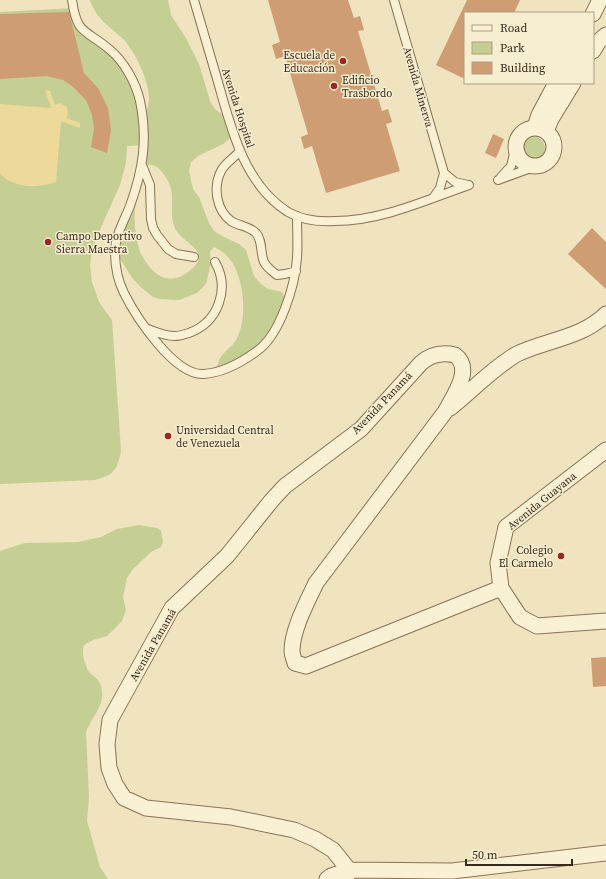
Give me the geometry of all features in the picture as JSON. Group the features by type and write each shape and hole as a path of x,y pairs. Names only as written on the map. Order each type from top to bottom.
{"street":[{"path":"594,12 600,0"},
{"path":"594,49 599,41 606,35"},
{"path":"555,84 539,115 540,129 553,141 553,153 547,161 539,165 529,165 522,162 518,156 516,146 520,134 525,130 540,129 551,119 572,84"},
{"path":"445,412 461,400 491,372 516,354 578,332 599,321 606,314"},
{"name":"Avenida Panamá","path":"347,874 333,850 315,839 294,830 231,817 146,808 124,798 115,784 109,768 107,744 110,720 172,608 227,556 280,491 361,429 420,363 432,356 451,354 462,362 462,376 458,387 445,412 316,583 295,633 292,651 295,663 306,666 501,588"},
{"name":"Avenida Guayana","path":"501,588 498,563 506,527 606,450"},
{"path":"501,588 520,617 537,626 606,621"},
{"path":"328,879 331,876 347,874 452,871 606,853"}],"lane":[{"path":"72,0 75,17 85,33 110,49 121,61 132,80 139,99 144,122 142,165 137,185 118,234 115,251 117,271 124,292 134,311 158,344 170,357 186,370 202,374 218,371 234,365 261,349 272,336 287,304 296,271 297,216"},
{"name":"Avenida Hospital","path":"194,0 229,120 240,152 257,182 267,194 288,212 297,216 319,221 359,219 392,212 469,185 455,182 444,174"},
{"name":"Avenida Minerva","path":"394,0 444,174"},
{"path":"516,146 511,166 498,180 539,165"},
{"path":"240,152 226,164 221,171 217,190 217,199 220,208 225,216 233,222 250,228 257,234 264,261 269,270 277,275 296,271"},
{"path":"142,165 150,185 151,219 153,228 168,249 176,254 194,257"},
{"path":"433,198 440,188 444,174"},
{"path":"148,330 175,336 196,330 207,322 218,307 221,298 222,279 215,262"}],"green space":[{"name":"Campo Deportivo Sierra Maestra","path":"90,0 168,0 171,15 186,38 199,64 210,101 215,109 229,120 234,135 223,144 198,156 191,162 189,171 193,189 199,197 209,223 214,231 239,244 246,250 254,276 268,289 282,292 287,304 261,349 218,371 219,360 237,338 240,330 243,297 238,275 229,258 214,247 210,252 211,263 206,284 197,293 179,300 159,299 153,297 133,279 115,251 130,204 135,206 135,229 140,252 155,273 169,279 179,277 195,266 199,259 199,255 197,251 176,231 172,220 171,189 165,176 156,166 142,165 144,145 127,146 126,163 120,185 98,234 92,251 90,266 92,282 99,302 112,320 121,451 118,463 111,474 95,480 0,484 0,12 74,8 79,25 110,49 132,80 144,120 149,99 147,84 141,68 129,46 104,23"},
{"path":"532,136 541,140 545,149 541,158 532,162 523,158 519,149 523,140"},
{"path":"139,525 157,528 161,531 163,542 161,547 151,552 133,569 127,578 123,597 126,610 122,621 107,636 93,640 84,645 83,648 86,666 89,672 99,682 102,692 101,703 86,732 89,797 87,821 100,867 108,879 0,879 0,551 25,543 78,542 101,537 117,529"}],"sand":[{"path":"45,90 50,91 55,105 60,103 67,107 68,114 66,118 80,123 80,128 61,121 56,182 34,186 20,185 6,179 0,174 0,104 51,108"}],"building":[{"name":"Edificio Trasbordo","path":"268,0 348,0 354,18 360,16 364,30 358,31 382,111 388,109 392,122 386,124 400,171 326,193 312,146 304,149 301,137 308,134 285,56 276,59 272,45 280,42"},
{"path":"467,0 520,0 514,12 464,12 464,79 436,65"},
{"path":"69,12 84,73 98,88 108,108 111,130 107,153 91,147 94,129 92,115 86,100 72,86 63,80 47,76 0,79 0,14"},
{"path":"493,134 504,139 496,158 485,153"},
{"path":"592,228 606,242 606,289 568,254"},
{"path":"606,657 606,686 593,687 591,658"}],"place":[{"name":"Escuela de Educación","path":"343,61"},
{"name":"Edificio Trasbordo","path":"334,86"},
{"name":"Campo Deportivo Sierra Maestra","path":"48,242"},
{"name":"Universidad Central de Venezuela","path":"168,436"},
{"name":"Colegio El Carmelo","path":"561,556"}]}
